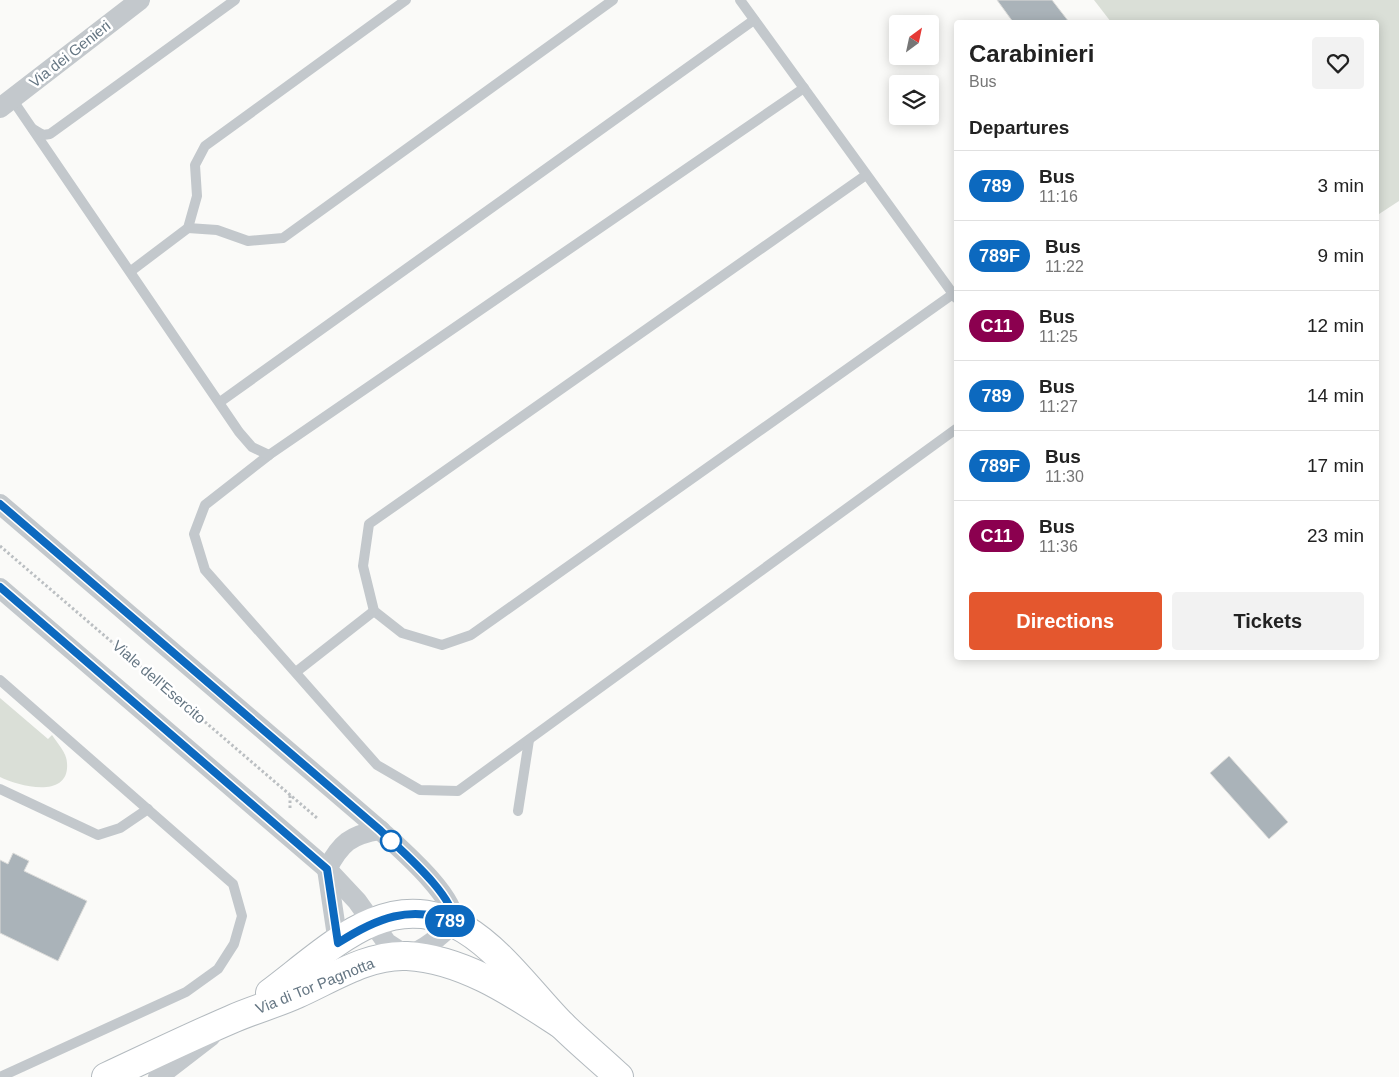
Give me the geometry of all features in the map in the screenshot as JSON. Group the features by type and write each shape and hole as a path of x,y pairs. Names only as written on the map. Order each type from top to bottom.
{"street":[{"name":"Via dei Genieri","path":"6,104 140,0"},
{"name":"Viale dell'Esercito","path":"0,504 380,830 434,886 452,909 454,923"},
{"path":"0,588 327,869 349,891 387,943 407,956 431,944 454,923"},
{"path":"338,943 327,869 346,842 366,832 380,830"},
{"name":"Via di Tor Pagnotta","path":"232,1019 338,943 372,922 413,913 427,914 454,923 471,932 489,947 562,1025 619,1077"},
{"name":"Via di Tor Pagnotta","path":"106,1077 232,1019 296,994 361,964 407,956 469,971 499,986 562,1025"},
{"path":"158,1077 232,1019"}],"lane":[{"path":"6,104 33,129 43,135 50,134 235,0"},
{"path":"132,271 188,228 197,196 195,165 205,146 406,0"},
{"path":"188,228 217,230 248,241 282,238 613,0"},
{"path":"740,0 954,295"},
{"path":"220,402 754,20"},
{"path":"804,88 269,455 205,505 194,534 205,570 377,765 420,790 458,791 954,430"},
{"path":"33,129 247,441 259,451 269,455"},
{"path":"866,174 369,524 363,566 374,611 402,633 442,645 471,636 954,297"},
{"path":"296,672 374,611"},
{"path":"0,680 233,884 242,916 234,944 218,969 186,992 0,1077"},
{"path":"518,811 528,740"},
{"path":"0,789 98,835 120,828 148,809"}],"path":[{"name":"Viale dell'Esercito","path":"0,546 317,818"}],"shaded area":[{"path":"1094,0 1399,0 1399,201 1379,214 1379,20 1109,20"},
{"path":"0,698 48,739 52,735 67,759 66,775 60,782 52,786 41,787 18,784 0,777"}],"building":[{"path":"997,0 1052,0 1067,20 1012,20"},
{"path":"1229,756 1288,822 1269,839 1210,773"},
{"path":"13,853 29,861 24,871 87,901 58,961 0,933 0,860 8,864"}],"bus line":[{"name":"789","path":"0,504 380,830 434,886 452,909 455,916 454,923 441,917 408,913 372,922 338,943 327,869 0,587"}]}
